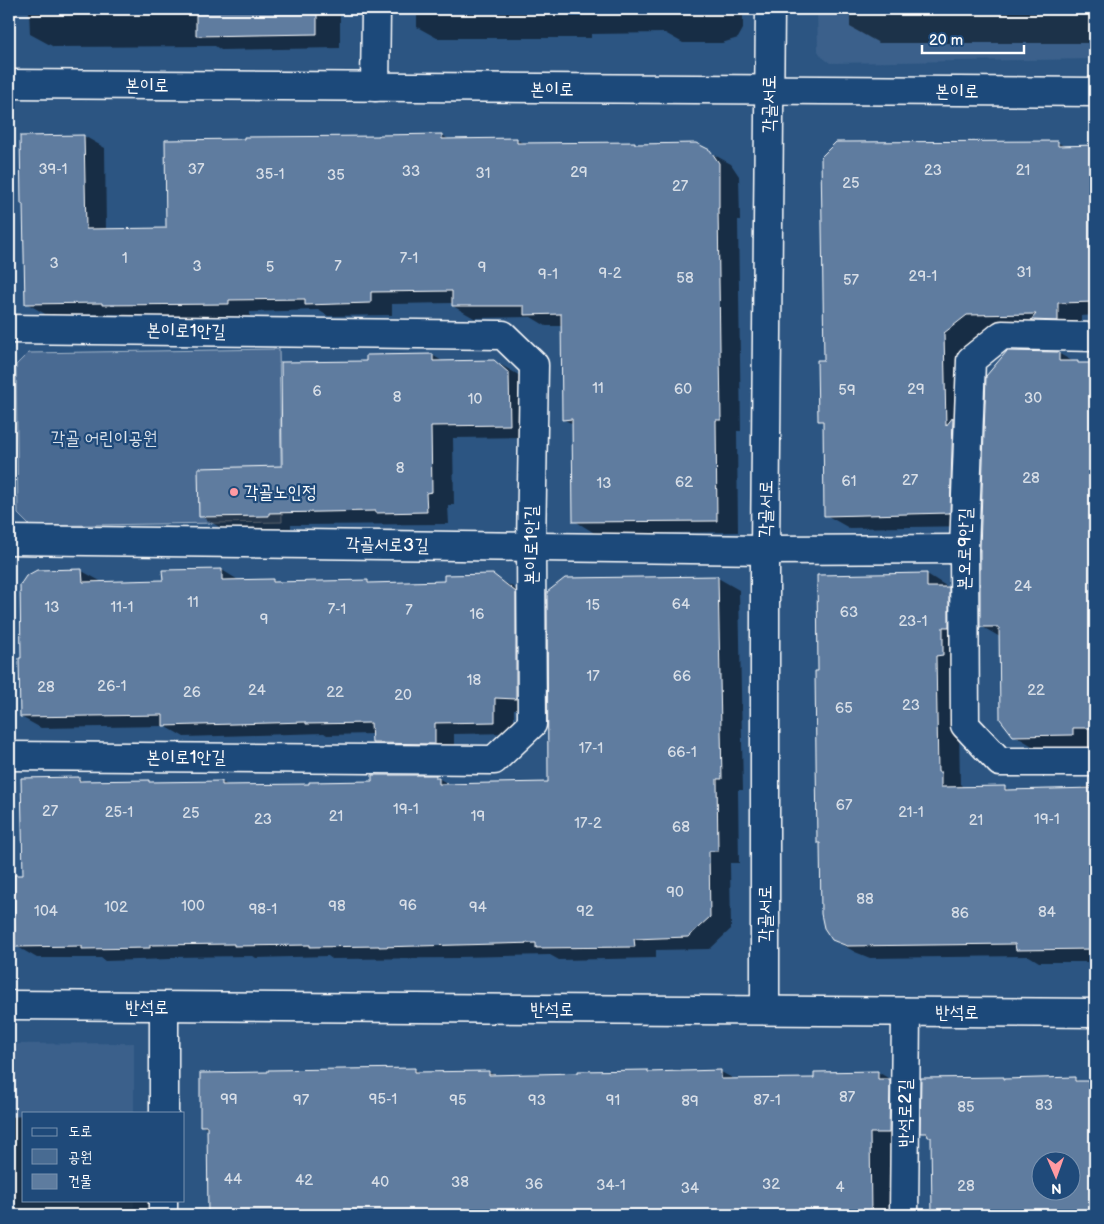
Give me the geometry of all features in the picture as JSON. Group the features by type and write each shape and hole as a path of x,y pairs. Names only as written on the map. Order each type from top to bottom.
{"street":[{"path":"376,9 376,87"},
{"name":"각골서로","path":"765,1010 765,550 770,9"},
{"name":"본이로","path":"9,84 1095,92"},
{"name":"본이로1안길","path":"9,329 503,335 534,365 531,547 532,724 494,760 9,756"},
{"name":"본오로9안길","path":"1095,337 1002,335 971,360 964,550 965,725 1000,762 1095,762"},
{"name":"각골서로3길","path":"9,540 765,550 964,550"},
{"name":"반석로","path":"9,1006 1095,1013"},
{"path":"164,1007 164,1112"},
{"name":"반석로2길","path":"904,1215 906,1012"},
{"path":"163,1202 163,1215"}],"shaded area":[{"path":"817,9 1095,9 1095,59 830,63 818,51"},
{"path":"134,1043 134,1112 22,1112 22,1202 134,1202 134,1215 9,1215 9,1044"}],"green space":[{"name":"각골 어린이공원","path":"279,349 282,522 30,526 18,514 16,365 28,353"}],"building":[{"path":"196,9 317,9 317,34 196,36"},
{"path":"442,134 442,139 517,138 517,143 696,143 710,150 719,163 721,420 716,420 717,521 573,522 572,419 562,420 561,314 524,315 524,306 452,306 452,291 371,292 371,303 305,305 305,299 229,300 229,304 25,304 20,136 84,135 86,229 166,228 165,140"},
{"path":"1058,141 1058,146 1095,145 1095,302 1058,303 1058,321 1031,320 1036,314 967,315 944,333 946,426 953,417 950,513 824,516 823,421 818,421 817,360 824,360 821,157 836,142"},
{"path":"1007,351 1059,352 1059,361 1095,363 1095,728 1073,728 1073,735 1013,736 1000,719 999,627 980,627 980,549 986,376"},
{"path":"433,354 433,361 494,360 509,373 510,425 431,426 432,492 426,493 427,512 269,513 269,516 199,517 198,468 282,466 281,362 366,361 366,355"},
{"path":"82,569 83,582 163,580 162,570 222,569 222,580 273,579 273,582 368,580 368,583 444,581 444,575 493,574 516,592 516,699 495,698 495,722 435,723 435,744 372,743 371,723 306,724 306,722 163,726 163,715 20,717 20,585 26,576 37,570"},
{"path":"927,573 927,587 949,587 949,627 943,627 943,655 936,656 938,772 941,772 941,787 1005,786 1005,790 1095,788 1095,949 1016,950 1015,944 847,946 832,940 824,928 821,914 820,843 817,843 815,671 818,671 817,575"},
{"path":"718,576 722,779 717,779 718,851 709,851 710,917 688,937 634,939 635,947 536,948 536,943 379,947 310,947 310,945 234,946 234,944 150,945 150,948 82,949 82,946 15,947 14,875 23,875 21,778 79,777 79,781 222,781 222,785 309,784 309,782 372,781 372,775 436,775 436,778 439,778 439,784 548,782 547,592 565,578"},
{"path":"415,1068 415,1072 489,1071 489,1075 578,1073 578,1071 721,1070 721,1079 814,1078 814,1072 878,1071 878,1079 890,1079 889,1133 870,1133 871,1215 344,1215 344,1213 208,1215 207,1126 200,1126 200,1073"},
{"path":"1004,1077 1004,1079 1075,1077 1075,1081 1095,1081 1095,1215 932,1215 931,1137 928,1137 927,1133 920,1133 921,1078"}],"place":[{"name":"각골노인정","path":"234,492"}]}
